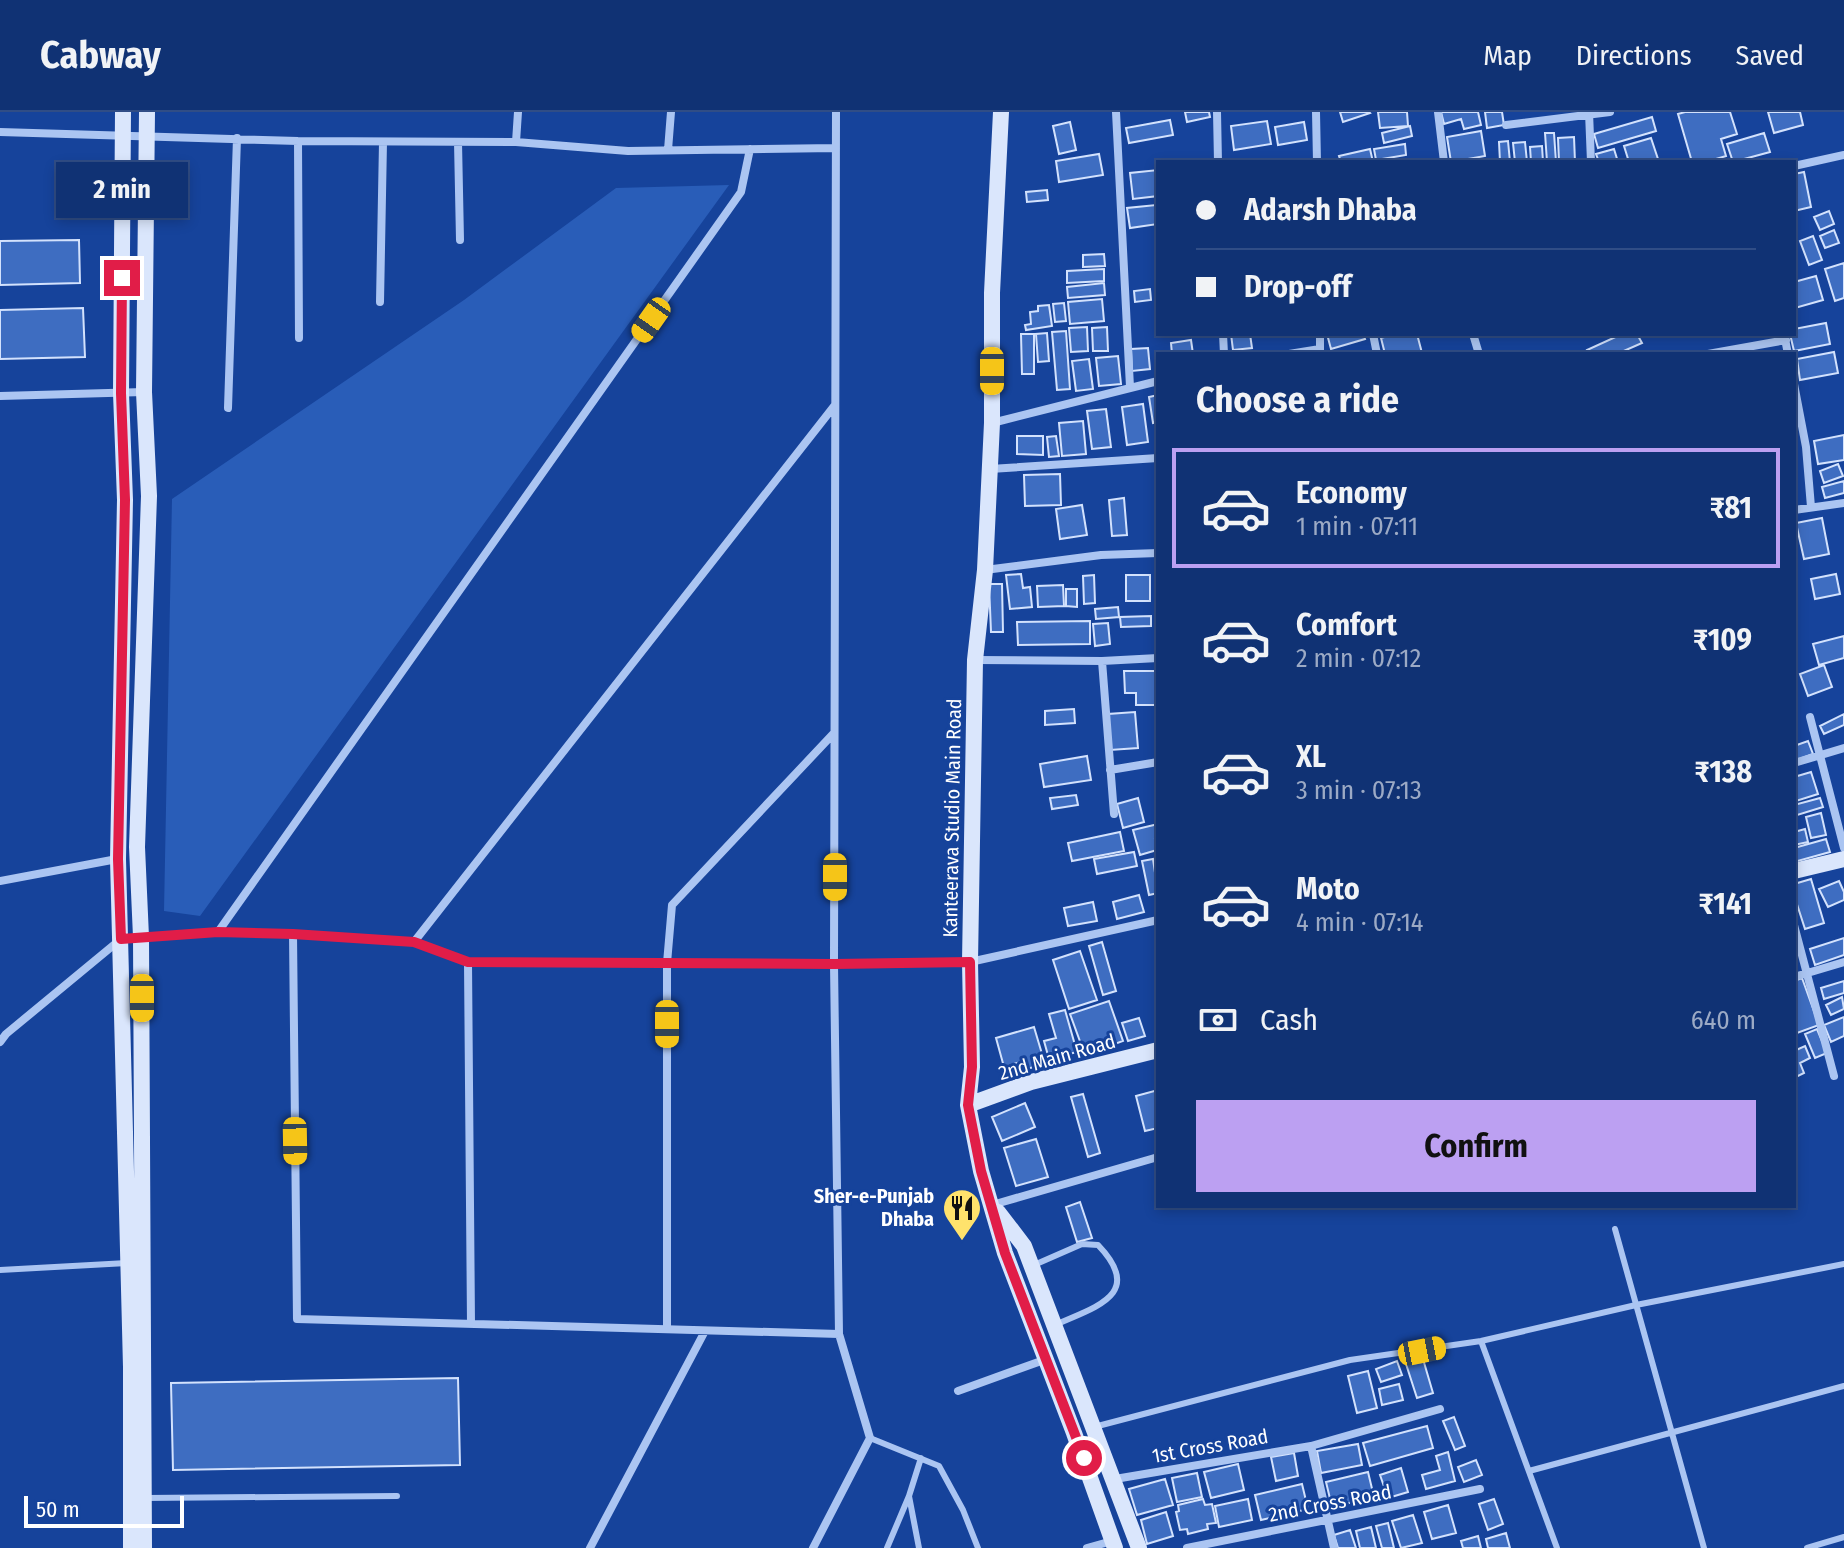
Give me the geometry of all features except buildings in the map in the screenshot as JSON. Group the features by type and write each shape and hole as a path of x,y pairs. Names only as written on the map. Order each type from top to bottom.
{"street":[{"path":"123,112 121,393 125,500 118,859 127,1263 138,1498 144,1548"},
{"path":"131,1548 138,1498 141,937 137,856 149,496 144,392 147,112"},
{"path":"516,142 518,112"},
{"path":"668,150 671,112"},
{"path":"813,1548 870,1438 839,1334 834,964 836,112"},
{"name":"Kanteerava Studio Main Road","path":"1001,112 992,293 990,469 985,570 975,660 970,962 972,1067 968,1105 981,1171 1005,1253 1114,1544"},
{"path":"1116,112 1130,387"},
{"path":"1217,112 1218,160"},
{"path":"1316,112 1317,160"},
{"path":"1438,112 1444,160"},
{"path":"1506,125 1610,112"},
{"path":"1589,114 1591,160"},
{"path":"0,132 146,134 298,141 516,142 628,151 836,148"},
{"path":"228,408 237,138"},
{"path":"298,141 299,338"},
{"path":"380,302 383,142"},
{"path":"458,142 460,240"},
{"path":"218,932 741,192 750,149"},
{"path":"1796,166 1844,155"},
{"path":"1717,352 1785,337"},
{"path":"992,423 1156,381"},
{"path":"0,396 144,392"},
{"path":"1796,394 1806,447 1811,507"},
{"path":"414,942 836,404"},
{"path":"990,469 1156,458"},
{"path":"1796,510 1844,503"},
{"path":"985,570 1101,555 1156,553"},
{"path":"975,660 1156,658"},
{"path":"1102,661 1114,814"},
{"path":"122,675 141,676"},
{"path":"1810,717 1844,848"},
{"path":"667,1329 667,963 672,905 835,732"},
{"path":"1796,762 1844,748"},
{"path":"1110,770 1156,762"},
{"path":"0,881 137,856"},
{"path":"1796,871 1844,859"},
{"path":"0,1042 121,939 218,932 414,942 468,962 970,962 1156,920"},
{"path":"1796,932 1834,1076"},
{"path":"293,934 297,1319 839,1334"},
{"path":"468,962 471,1324"},
{"path":"1796,976 1844,962"},
{"name":"2nd Main Road","path":"968,1105 1031,1082 1156,1051"},
{"path":"1139,1548 1024,1246 992,1205 1156,1158"},
{"path":"590,1548 705,1331"},
{"path":"958,1391 1044,1360"},
{"name":"1st Cross Road","path":"1115,1479 1311,1446 1440,1409"},
{"path":"1311,1446 1334,1548"},
{"name":"2nd Cross Road","path":"1187,1548 1480,1489"},
{"path":"1087,1548 1114,1544"}],"lane":[{"path":"1615,1229 1704,1548"},
{"path":"1032,1266 1082,1244 1098,1245 1117,1271 1116,1288 1108,1301 1055,1325"},
{"path":"0,1270 127,1263"},
{"path":"1093,1427 1350,1360 1481,1341 1636,1305 1842,1264 1844,1276"},
{"path":"1481,1341 1557,1548"},
{"path":"1529,1471 1844,1386"},
{"path":"870,1438 939,1466 963,1510 978,1548"},
{"path":"887,1548 921,1458"},
{"path":"138,1498 397,1496"},
{"path":"909,1496 919,1548"},
{"path":"1807,1548 1844,1537"}],"shaded area":[{"path":"729,185 200,916 164,911 172,499 464,300 616,188"}],"place":[{"name":"Sher-e-Punjab Dhaba","path":"962,1242"}],"route":[{"path":"122,278 121,393 125,500 118,859 121,939 218,932 414,942 468,962 970,962 972,1067 968,1105 981,1171 1005,1253 1084,1458"}]}
